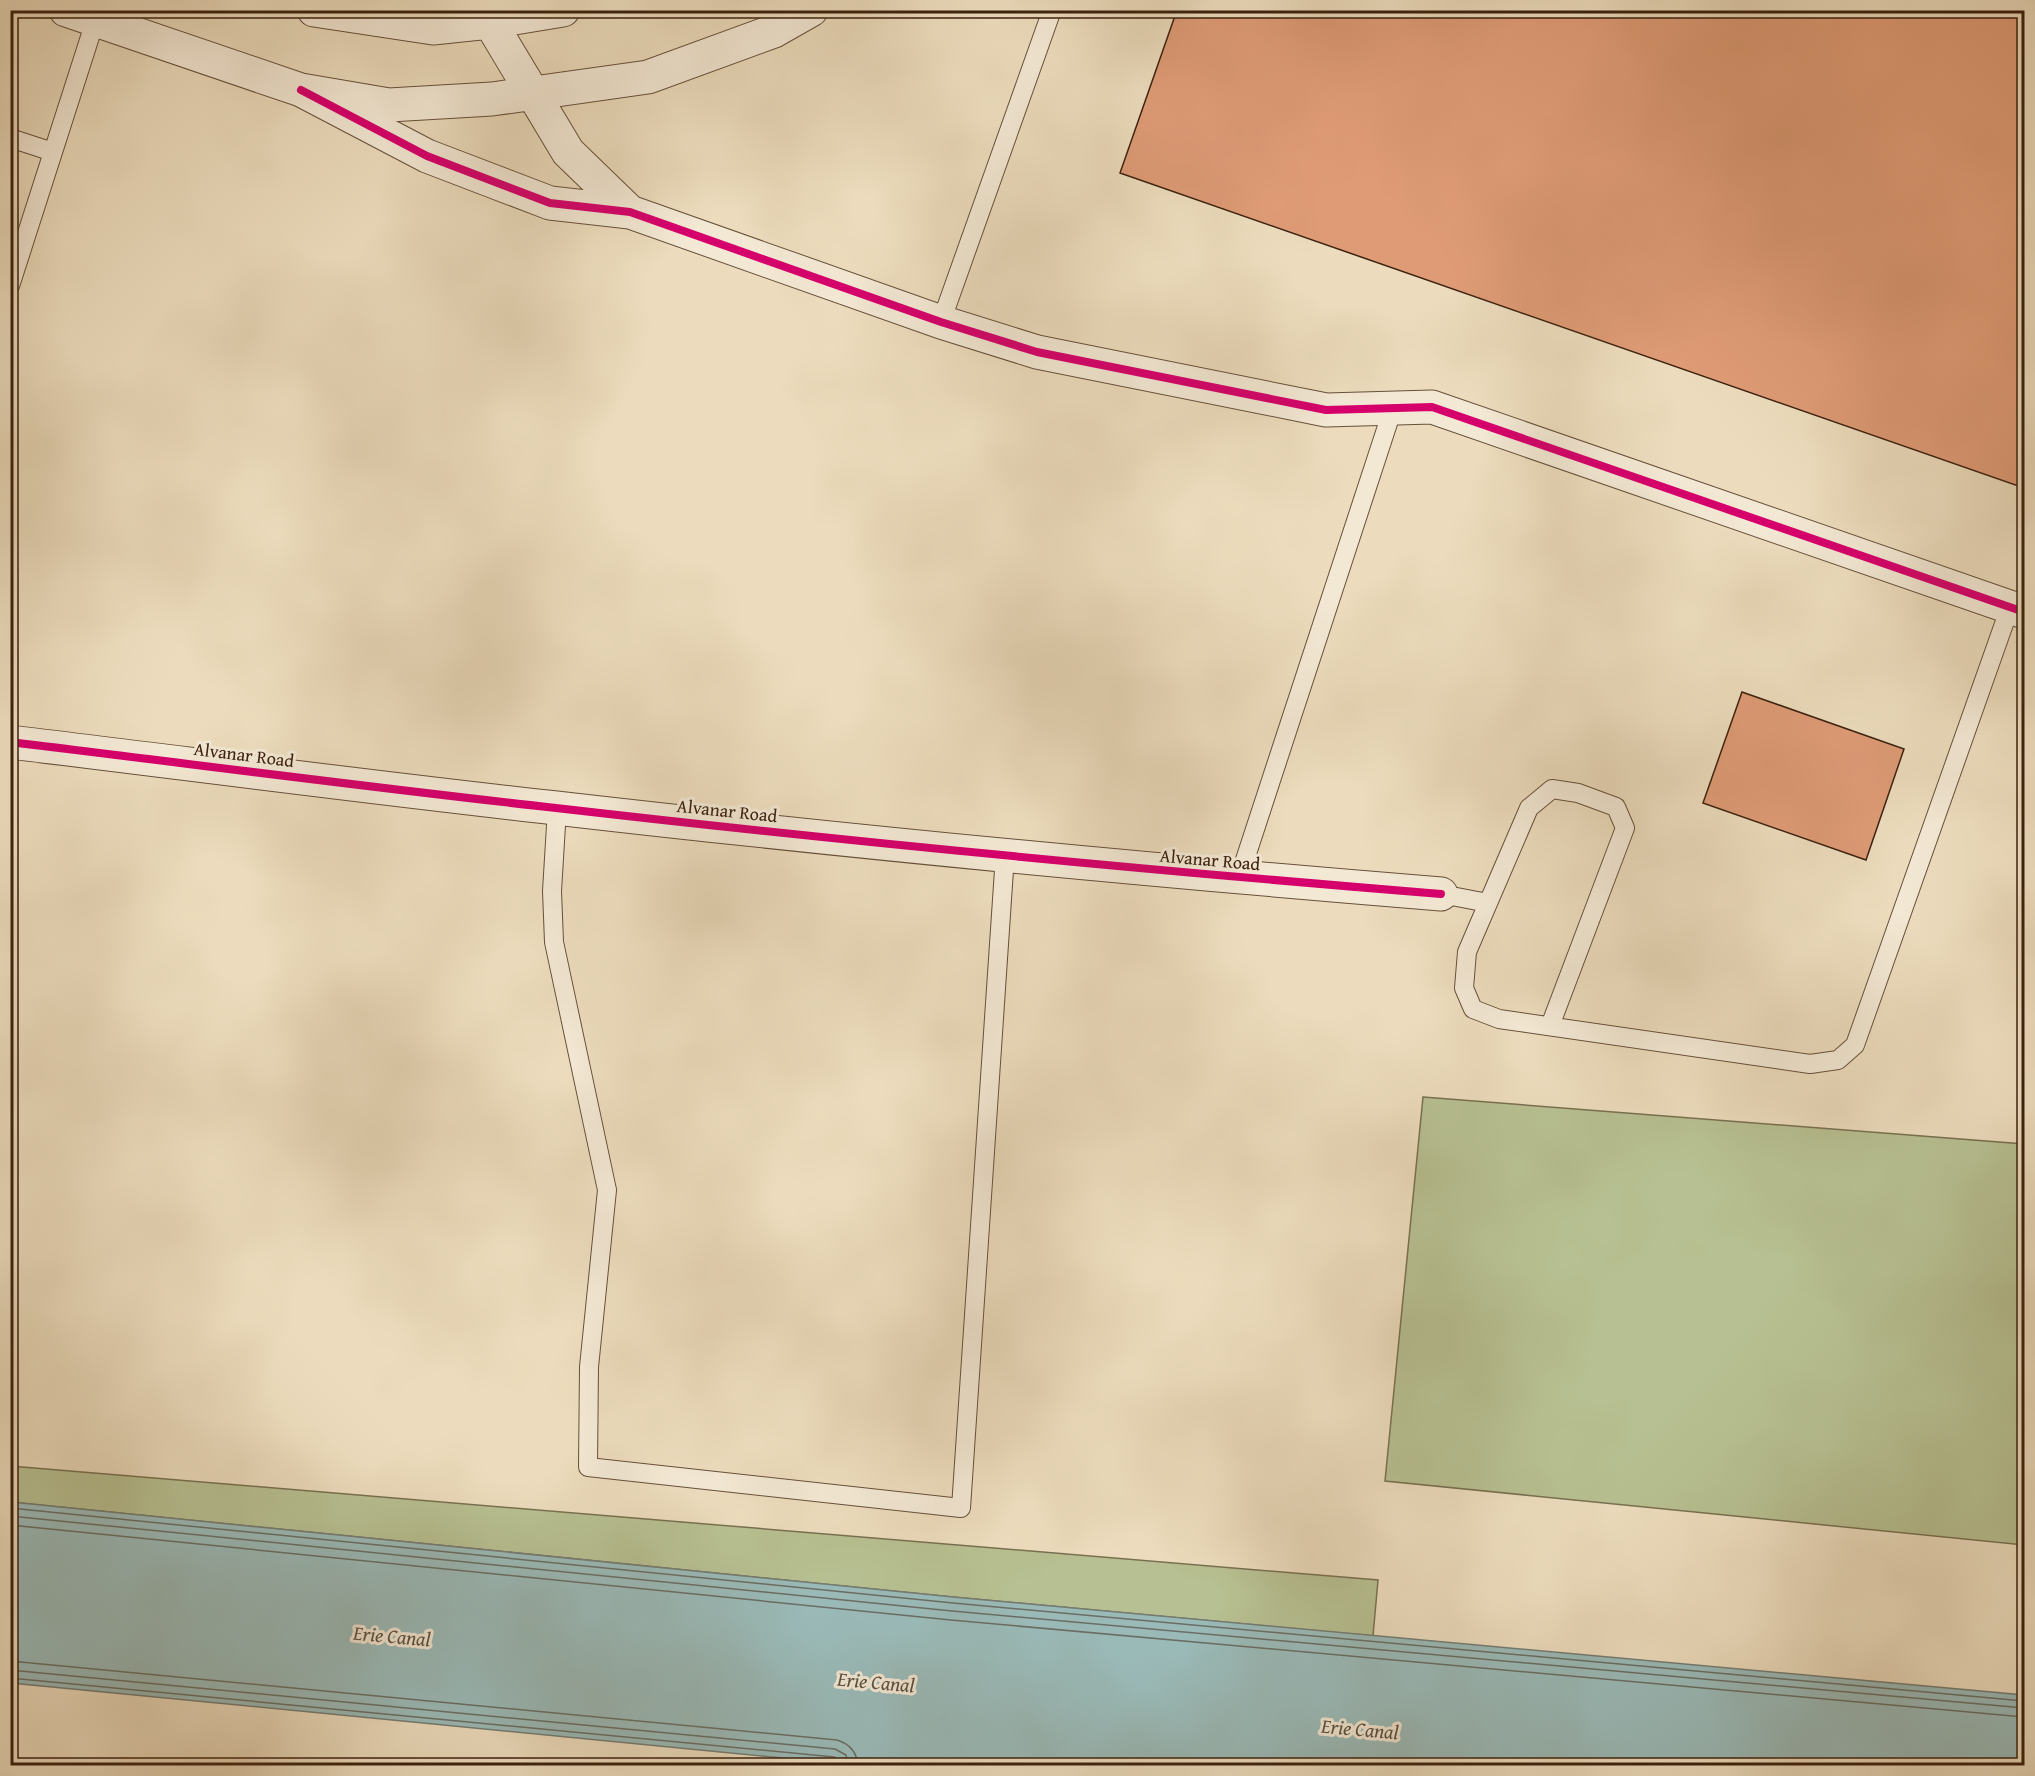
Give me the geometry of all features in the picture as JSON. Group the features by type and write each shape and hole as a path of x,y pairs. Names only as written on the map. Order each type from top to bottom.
{"street":[{"path":"314,10 433,28 490,16 563,10"},
{"path":"301,90 388,105 492,99 648,77 774,31 811,10"},
{"path":"87,14 301,90 427,156 550,203 630,212 941,322 1037,352 1326,410 1432,407 2017,610"},
{"path":"490,16 568,152 630,212"},
{"name":"Alvanar Road","path":"10,742 557,808 1239,878 1442,894"}],"lane":[{"path":"941,322 1052,10"},
{"path":"10,286 53,153 87,14"},
{"path":"10,138 53,153"},
{"path":"1239,878 1393,408"},
{"path":"1550,1026 1625,828 1616,807 1578,793 1552,789 1529,808 1467,952 1464,988 1473,1009 1499,1019 1810,1064 1838,1060 1855,1045 2017,610"},
{"path":"557,808 552,891 554,942 607,1190 589,1366 588,1467 960,1508 1005,855"},
{"path":"1442,894 1488,903"}],"green space":[{"path":"1423,1097 2024,1144 2024,1545 1385,1481"},
{"path":"10,1466 1378,1580 1373,1636 953,1597 11,1502"}],"water":[{"name":"Erie Canal","path":"11,1502 953,1597 2024,1695 2024,1765 865,1766 11,1683"}],"building":[{"path":"1177,10 2024,10 2024,488 1120,173"},
{"path":"1742,692 1904,749 1866,860 1703,803"}],"cycle path":[{"path":"301,90 427,156 550,203 630,212 941,322 1037,352 1326,410 1432,407 2024,612"},
{"path":"10,742 420,792 888,844 1441,894"}]}
